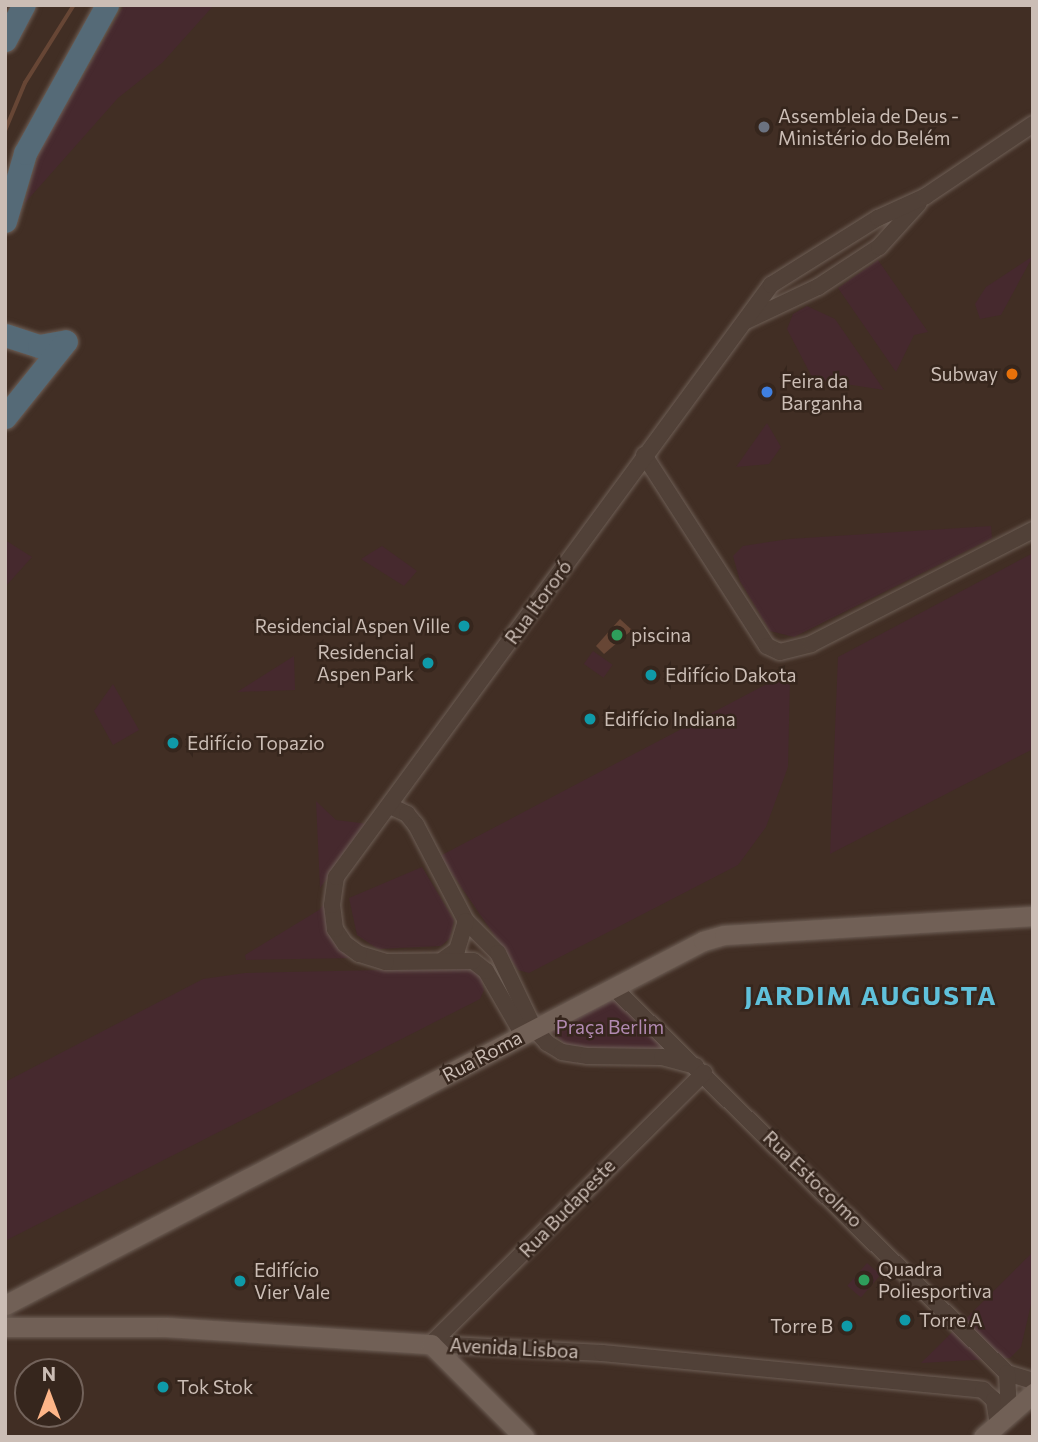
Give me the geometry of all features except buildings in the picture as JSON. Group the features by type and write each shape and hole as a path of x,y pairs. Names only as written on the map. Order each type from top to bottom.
{"highway":[{"path":"5,40 24,5"},
{"path":"5,221 24,153 107,5"},
{"path":"5,335 39,346 66,341 5,417"}],"main road":[{"name":"Rua Roma","path":"5,1305 703,941 724,935 1033,916"},
{"name":"Avenida Lisboa","path":"5,1326 166,1327 431,1344"},
{"path":"431,1344 524,1437"},
{"path":"997,1425 1033,1392"}],"street":[{"name":"Rua Itororó","path":"444,959 386,962 359,954 335,929 332,905 336,877 738,326 771,285 878,218 926,197 1033,124"},
{"name":"Rua Itororó","path":"738,326 818,287 879,247 926,197"},
{"path":"644,454 766,646 780,652 811,644 1033,530"},
{"path":"390,806 407,814 466,921 498,953 528,1031"},
{"path":"444,959 457,950 466,921"},
{"path":"444,959 473,961 486,971 528,1031 562,1052 662,1058 701,1070"},
{"name":"Rua Estocolmo","path":"615,989 701,1070 1007,1373 1033,1381"},
{"name":"Rua Budapeste","path":"431,1344 701,1070"},
{"name":"Avenida Lisboa","path":"431,1344 602,1353 983,1390 994,1400 997,1425"},
{"path":"997,1425 1007,1373"}],"green space":[{"path":"124,5 214,5 162,63 118,98 24,204 39,152"},
{"path":"1033,256 1001,315 980,319 975,304 986,287"},
{"path":"878,260 928,332 914,335 896,372 838,288"},
{"path":"807,306 835,319 884,390 813,379 787,329 793,314"},
{"path":"767,423 781,447 769,464 736,467"},
{"path":"991,526 992,538 794,637 770,631 740,581 733,556 743,546 789,539"},
{"path":"5,540 32,557 5,587"},
{"path":"382,546 417,571 404,586 361,559"},
{"path":"1033,553 1033,749 830,854 838,657"},
{"path":"593,651 613,665 603,678 584,664"},
{"path":"294,656 295,690 237,692"},
{"path":"783,670 790,678 788,767 766,827 738,865 529,973 518,970 440,856 767,684"},
{"path":"113,684 139,730 113,745 94,711"},
{"path":"316,801 336,820 369,824 320,888"},
{"path":"422,867 454,920 450,938 441,946 378,949 357,935 349,898"},
{"path":"326,901 356,958 246,960 245,955 319,910"},
{"path":"471,968 481,976 484,990 480,999 5,1241 5,1082 203,979 245,973"},
{"name":"Praça Berlim","path":"615,993 672,1047 668,1053 570,1050 547,1026"},
{"path":"1033,1252 1033,1296 1021,1347 1010,1358 921,1363"},
{"name":"Quadra Poliesportiva","path":"867,1263 881,1275 861,1297 847,1286"}],"shaded area":[{"name":"piscina","path":"620,619 632,630 604,654 596,646"}],"waterway":[{"path":"5,131 25,83 74,5"}],"place":[{"name":"Assembleia de Deus - Ministério do Belém","path":"764,127"},
{"name":"Subway","path":"1012,374"},
{"name":"Feira da Barganha","path":"767,392"},
{"name":"Residencial Aspen Ville","path":"464,626"},
{"name":"piscina","path":"617,635"},
{"name":"Residencial Aspen Park","path":"428,663"},
{"name":"Edifício Dakota","path":"651,675"},
{"name":"Edifício Indiana","path":"590,719"},
{"name":"Edifício Topazio","path":"173,743"},
{"name":"Quadra Poliesportiva","path":"864,1280"},
{"name":"Edifício Vier Vale","path":"240,1281"},
{"name":"Torre A","path":"905,1320"},
{"name":"Torre B","path":"847,1326"},
{"name":"Tok Stok","path":"163,1387"}],"district":[{"name":"JARDIM AUGUSTA","path":"871,995"}]}
